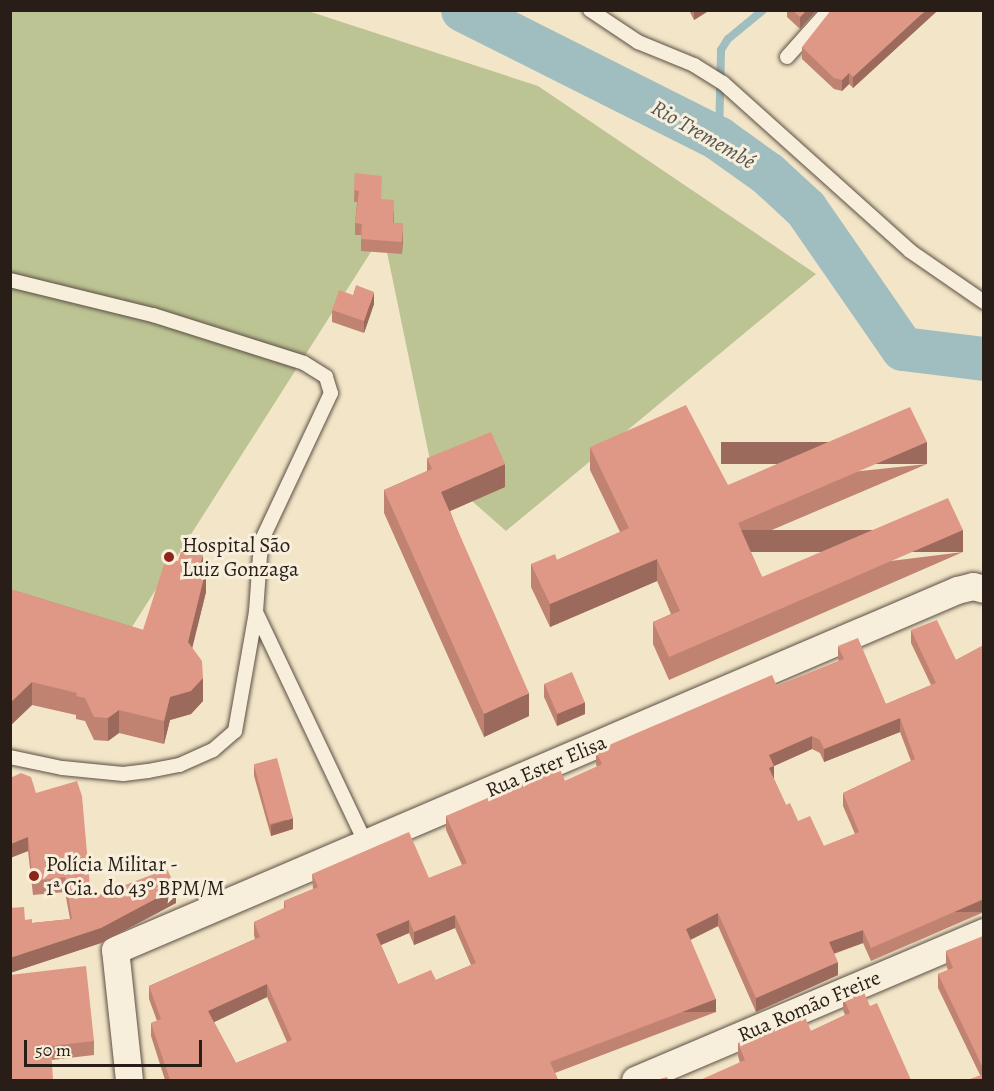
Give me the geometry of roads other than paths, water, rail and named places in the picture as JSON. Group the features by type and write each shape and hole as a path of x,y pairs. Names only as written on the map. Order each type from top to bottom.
{"street":[{"name":"Rua Ester Elisa","path":"129,1080 115,950 957,590 981,587"},
{"name":"Rua Romão Freire","path":"635,1080 984,932"}],"lane":[{"path":"590,10 638,42 694,65 723,83 910,251 984,302"},
{"path":"787,57 829,10"},
{"path":"10,280 153,315 304,363 326,377 331,393 325,412 261,542 256,612 235,731 213,750 179,765 123,774 63,768 10,757"},
{"path":"256,612 365,842"}],"waterway":[{"name":"Rio Tremembé","path":"463,10 719,139 768,174 806,209 903,349 984,359"},
{"path":"719,139 721,50 728,39 763,10"}],"place":[{"name":"Hospital São Luiz Gonzaga","path":"169,557"},
{"name":"Polícia Militar - 1ª Cia. do 43º BPM/M","path":"34,876"}]}
